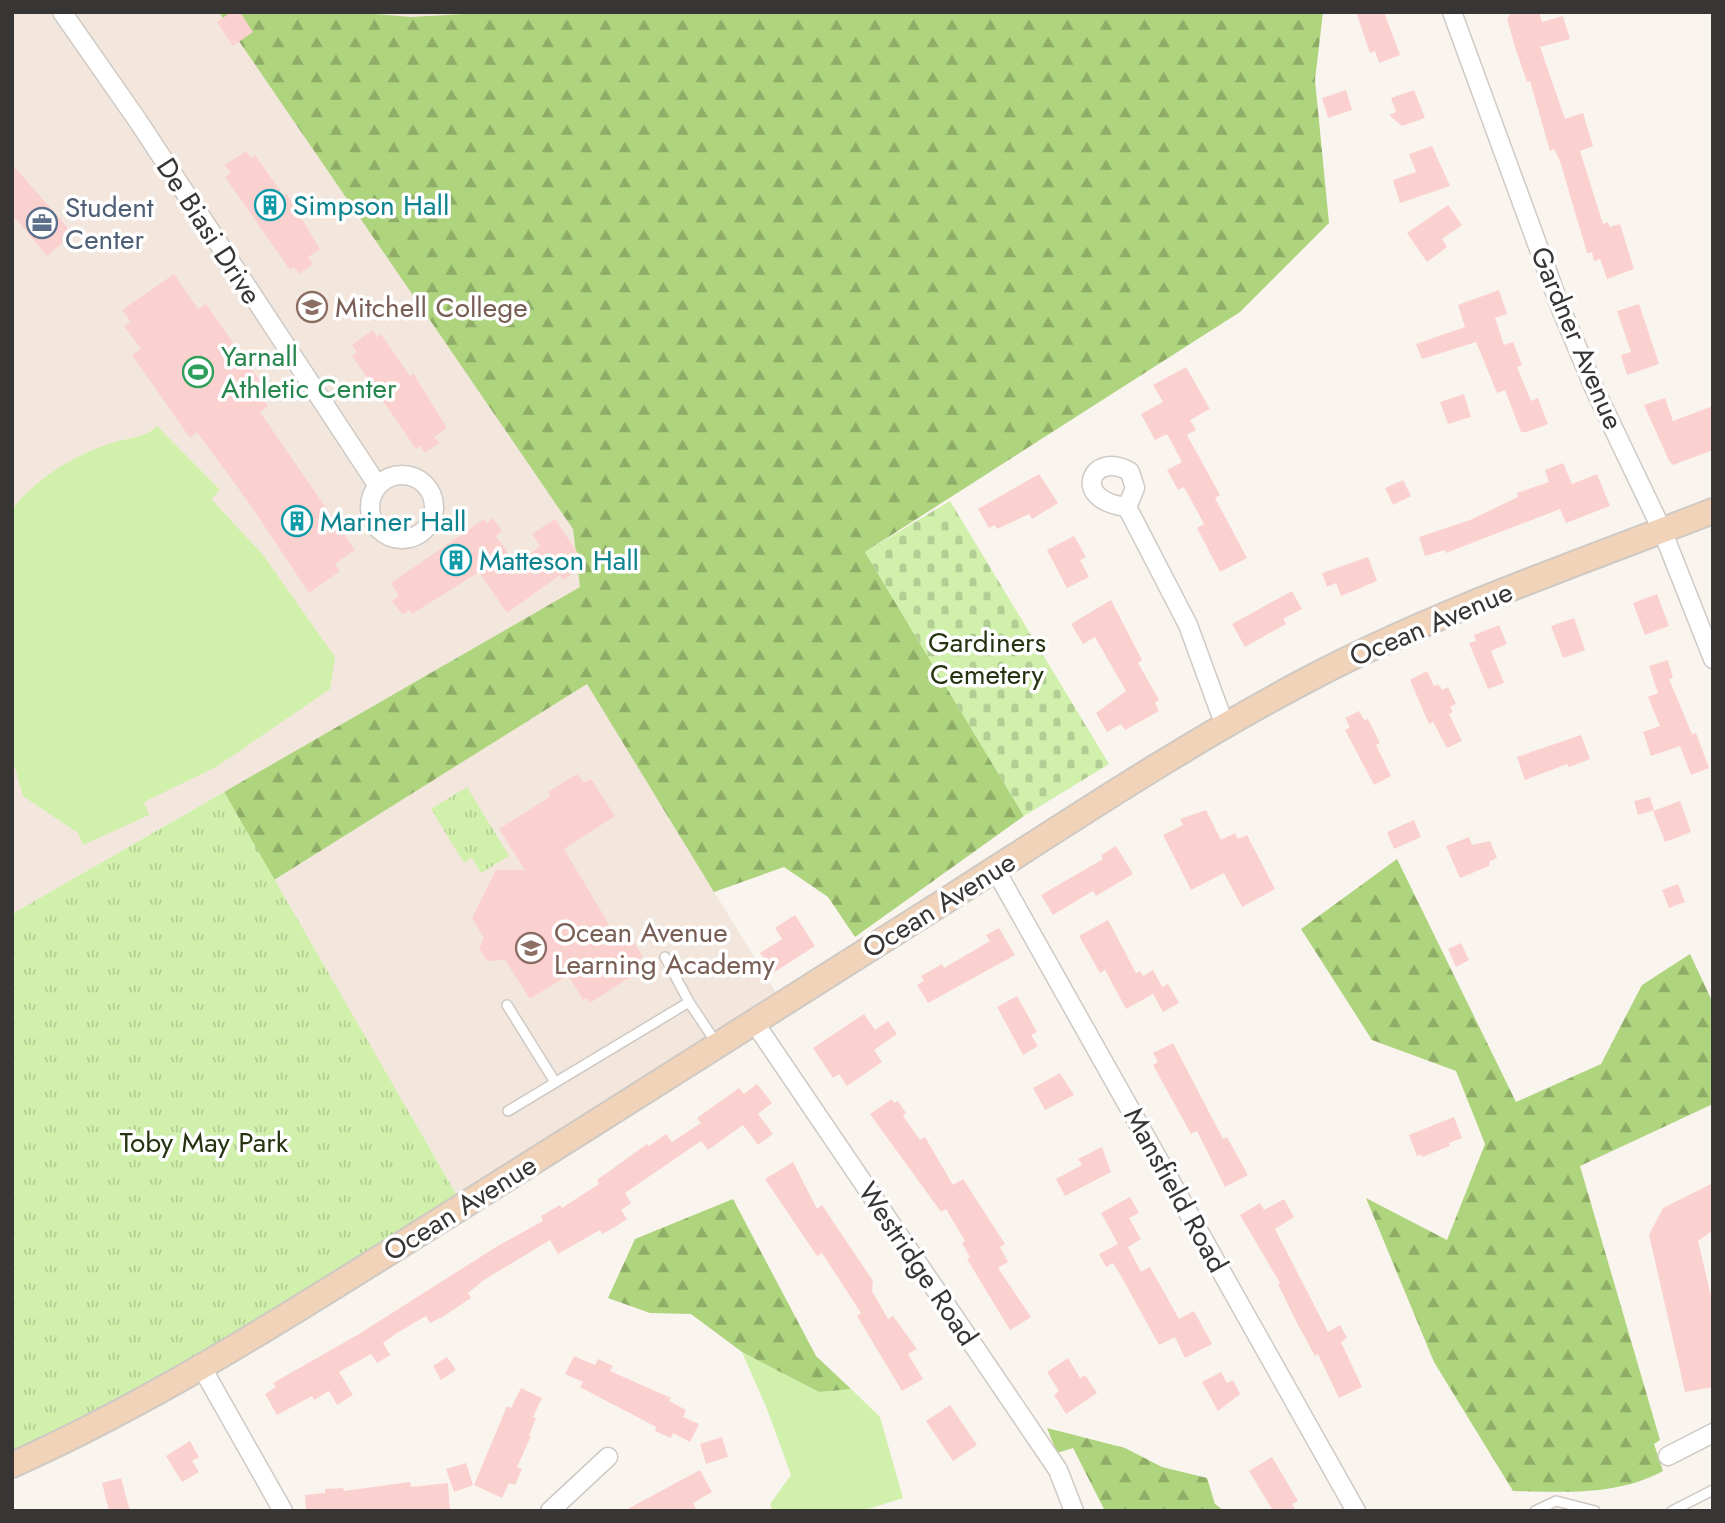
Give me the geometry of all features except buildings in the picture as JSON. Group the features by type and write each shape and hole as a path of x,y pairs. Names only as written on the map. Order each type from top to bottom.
{"main road":[{"name":"Ocean Avenue","path":"12,1465 89,1428 201,1366 361,1271 1225,726 1362,652 1483,600 1713,511"}],"street":[{"name":"De Biasi Drive","path":"62,12 138,121 378,486"},
{"name":"Gardner Avenue","path":"1452,12 1566,320 1662,530 1713,659"},
{"path":"1127,508 1188,625 1225,726"},
{"name":"Mansfield Road","path":"995,869 1356,1511"},
{"name":"Westridge Road","path":"754,1023 1058,1470 1074,1511"},
{"path":"201,1366 283,1511"},
{"path":"1668,1456 1713,1433"},
{"path":"550,1511 608,1457"}],"lane":[{"path":"666,957 689,1002 718,1045"},
{"path":"508,1111 689,1002"},
{"path":"507,1005 555,1082"},
{"path":"1672,1511 1713,1490"},
{"path":"1535,1511 1556,1502 1595,1511"}],"shaded area":[{"name":"Mitchell College","path":"12,12 585,12 705,515 12,914"},
{"name":"Ocean Avenue Learning Academy","path":"587,684 783,1004 463,1206 274,880"}],"green space":[{"path":"219,12 351,12 411,17 500,12 1323,12 1315,80 1329,223 1240,312 865,552 1024,816 855,937 828,897 784,867 714,892 587,684 274,880 224,792 580,587 573,529"},
{"path":"157,426 220,490 211,499 263,555 335,657 330,689 216,767 144,802 149,815 83,845 78,833 23,796 12,757 12,509 45,477 70,461 112,443 142,436"},
{"name":"Gardiners Cemetery","path":"950,501 1109,764 1024,816 865,552"},
{"path":"467,787 509,856 481,873 472,858 464,863 431,809"},
{"name":"Toby May Park","path":"224,792 463,1206 12,1465 12,914"},
{"path":"1397,859 1516,1102 1601,1064 1642,985 1690,954 1713,1003 1713,1104 1580,1166 1660,1440 1654,1444 1663,1471 1645,1479 1590,1491 1513,1491 1434,1362 1366,1198 1447,1240 1485,1144 1456,1071 1372,1040 1301,929"},
{"path":"733,1199 816,1356 851,1389 819,1392 742,1352 691,1314 650,1313 608,1298 635,1239"},
{"path":"742,1352 819,1392 851,1389 880,1417 903,1498 862,1511 773,1511 770,1504 791,1475 767,1409"},
{"path":"1047,1428 1125,1448 1162,1467 1207,1478 1215,1504 1224,1511 1105,1511 1073,1448 1057,1453"}],"place":[{"name":"Simpson Hall","path":"270,205"},
{"name":"Student Center","path":"42,223"},
{"name":"Mitchell College","path":"312,307"},
{"name":"Yarnall Athletic Center","path":"198,372"},
{"name":"Mariner Hall","path":"297,521"},
{"name":"Matteson Hall","path":"456,560"},
{"name":"Ocean Avenue Learning Academy","path":"531,948"}]}
